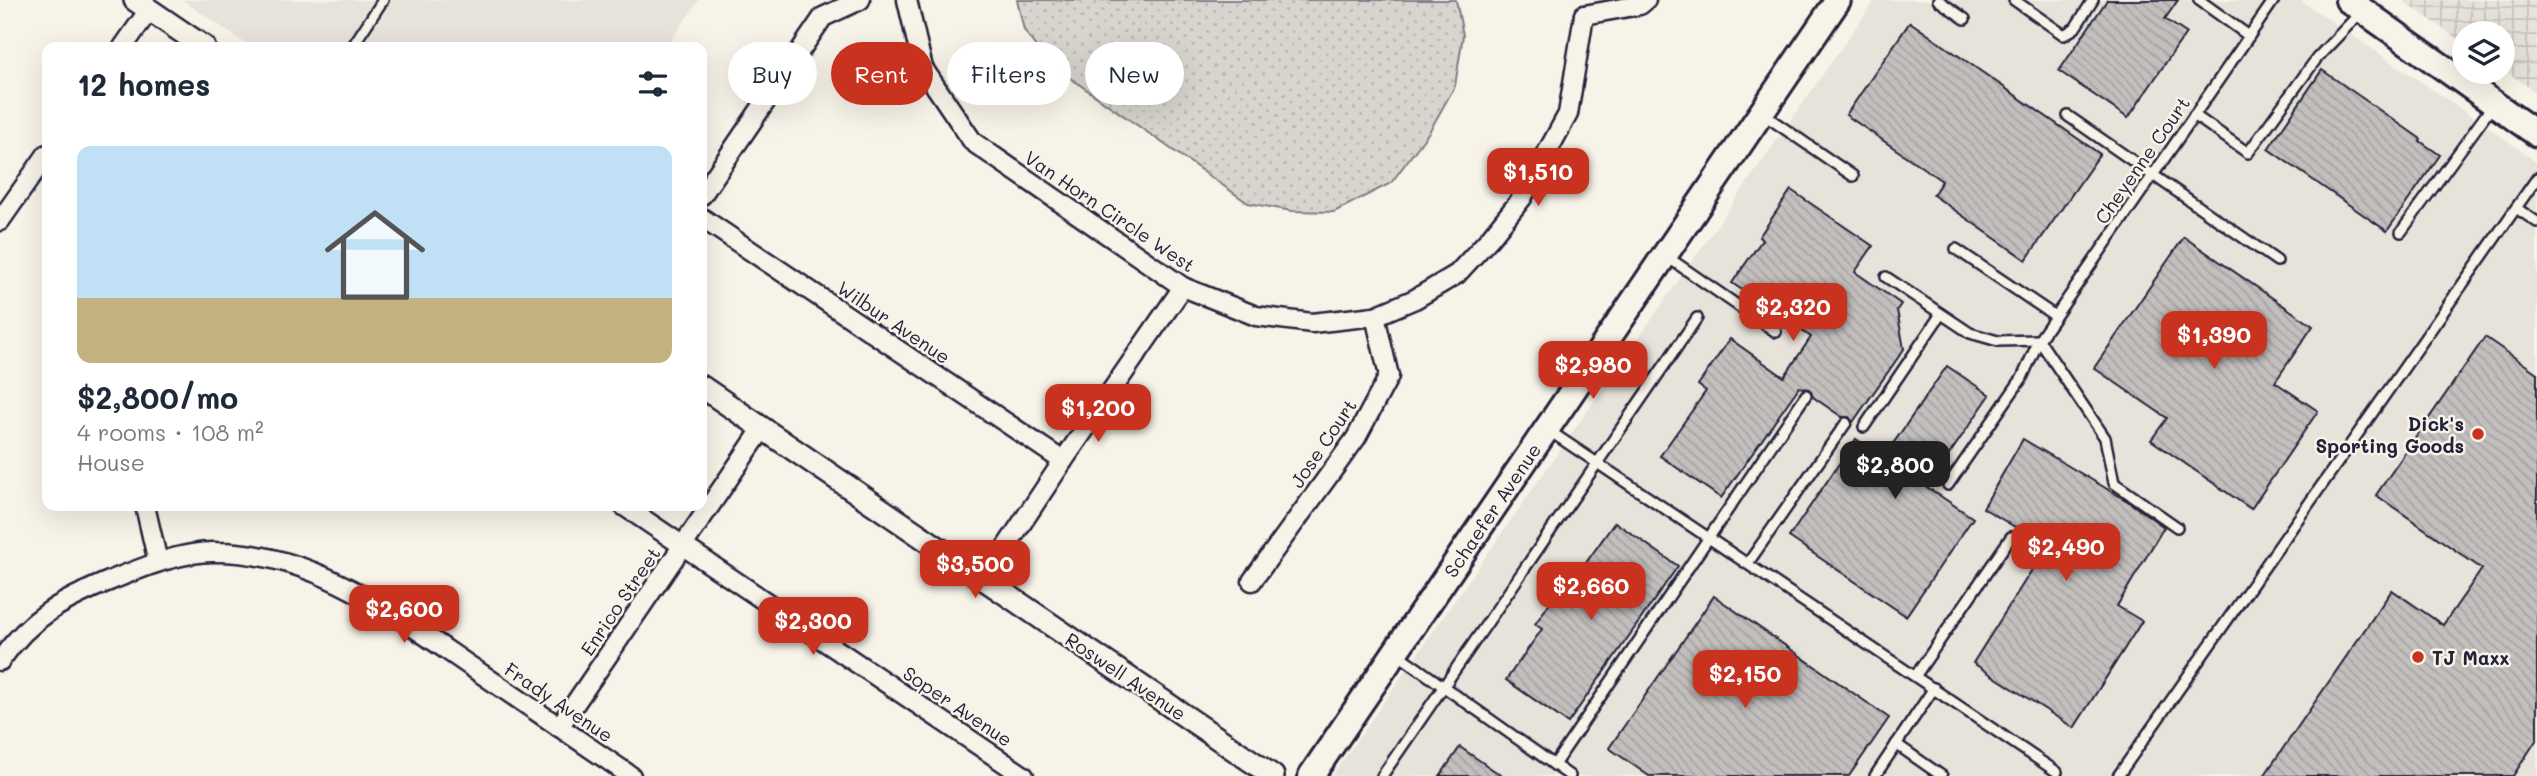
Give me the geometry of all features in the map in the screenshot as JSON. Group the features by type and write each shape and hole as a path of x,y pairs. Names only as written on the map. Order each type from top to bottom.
{"main road":[{"name":"Schaefer Avenue","path":"1311,776 1838,0"},
{"path":"2356,5 2537,134"}],"street":[{"path":"707,188 823,17 860,0"},
{"name":"Van Horn Circle West","path":"907,0 923,68 973,142 1183,287 1256,316 1312,323 1375,316 1415,299 1457,274 1522,198 1568,114 1581,7"},
{"path":"1581,7 1640,5 1646,0"},
{"path":"125,42 142,5 197,42"},
{"path":"0,221 42,161"},
{"name":"Wilbur Avenue","path":"707,221 1063,461"},
{"path":"984,580 1183,287"},
{"name":"Jose Court","path":"1252,581 1356,438 1389,376 1375,316"},
{"name":"Roswell Avenue","path":"707,390 1273,776"},
{"name":"Enrico Street","path":"707,510 763,428"},
{"path":"146,511 158,562"},
{"name":"Soper Avenue","path":"632,511 1024,776"},
{"name":"Enrico Street","path":"559,727 706,511"},
{"name":"Frady Avenue","path":"0,661 33,622 69,598 158,562 215,551 272,558 334,579 386,609 631,776"}],"lane":[{"path":"355,42 383,0"},
{"path":"1938,0 1965,19"},
{"path":"2014,0 2064,35 2075,28 2093,0"},
{"path":"2199,0 2249,36"},
{"name":"Cheyenne Court","path":"1948,485 2022,378 2039,340 2055,316 2274,0"},
{"path":"2194,115 2248,153 2356,5"},
{"path":"2401,233 2494,103"},
{"path":"1761,113 1853,176"},
{"path":"2068,116 2277,261"},
{"path":"2118,776 2537,178"},
{"path":"2516,208 2537,222"},
{"path":"1956,249 2055,316"},
{"path":"1665,255 1776,332"},
{"path":"1886,277 1965,330 1998,341 2039,340 2105,438 2114,483 2177,527"},
{"path":"1864,427 1941,314"},
{"path":"1382,776 1697,318"},
{"path":"1554,765 1807,395"},
{"path":"1748,563 1846,423"},
{"path":"1547,429 2057,772"},
{"path":"1916,675 2011,537"},
{"path":"1395,652 1570,776"},
{"path":"1875,776 1934,688"},
{"path":"1896,744 1942,776"}],"shaded area":[{"path":"182,0 699,0 670,42 244,42"},
{"path":"1017,0 1456,0 1463,35 1455,86 1429,132 1391,183 1334,212 1292,211 1248,203 1109,105 1184,105 1184,42 1085,42 1085,88 1071,79 1071,42 1033,42 1024,30"},
{"path":"1875,0 2300,0 2537,163 2537,776 1332,776"},
{"path":"2402,0 2537,0 2537,93 2515,77 2515,21 2452,21 2452,35"}],"building":[{"path":"2107,0 2178,0 2165,19 2186,33 2128,118 2059,71"},
{"path":"1910,22 2100,154 2026,260 1933,195 1942,181 1846,115"},
{"path":"2322,70 2440,155 2387,231 2268,149"},
{"path":"1791,190 1873,246 1855,272 1901,304 1897,310 1904,349 1853,422 1849,417 1842,417 1813,397 1809,389 1799,387 1721,498 1660,456 1706,391 1698,385 1730,339 1784,377 1811,337 1732,283 1762,240 1759,237"},
{"path":"2184,237 2313,326 2275,382 2318,411 2251,509 2151,440 2167,418 2094,368"},
{"path":"2485,337 2537,373 2537,739 2513,776 2264,776 2392,590 2443,625 2482,569 2376,495"},
{"path":"1947,366 1990,395 1927,487 1973,518 1906,616 1789,537 1856,439 1883,458"},
{"path":"2023,439 2129,502 2164,527 2117,606 2142,621 2074,728 1973,663 2047,546 1983,508"},
{"path":"1615,522 1678,566 1568,723 1506,680 1542,629 1535,624 1573,570 1578,574"},
{"path":"1714,596 1889,718 1849,776 1649,776 1609,748"},
{"path":"1460,747 1502,776 1440,776"}],"place":[{"name":"Dick's Sporting Goods","path":"2478,434"},
{"name":"TJ Maxx","path":"2418,657"}]}
